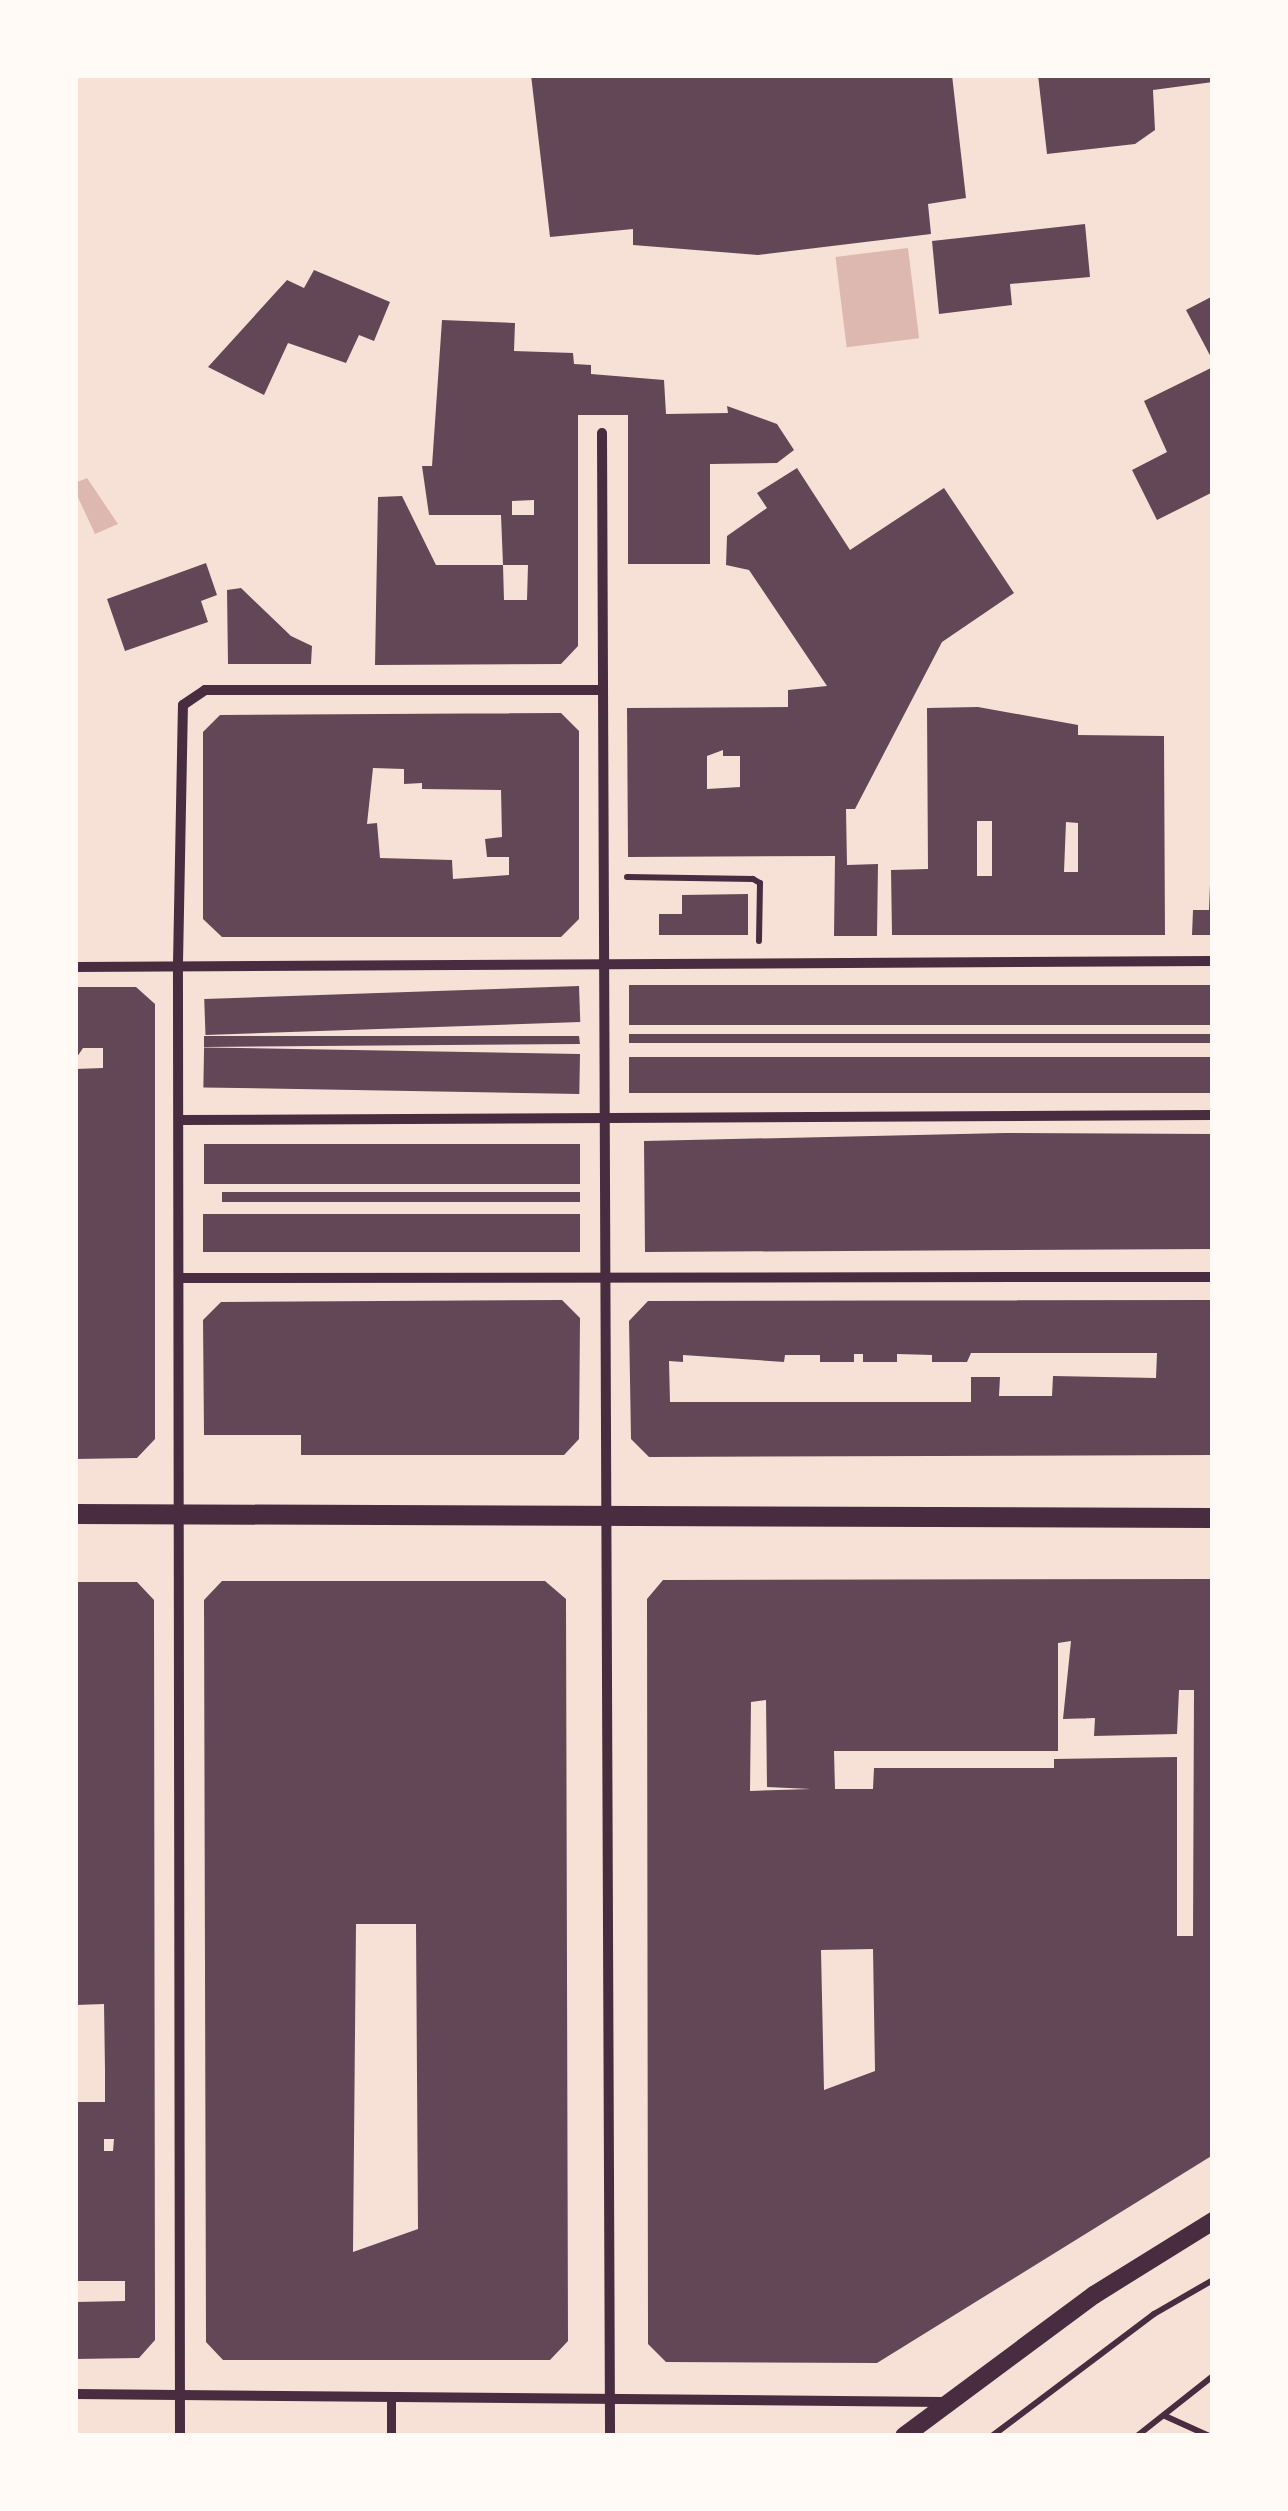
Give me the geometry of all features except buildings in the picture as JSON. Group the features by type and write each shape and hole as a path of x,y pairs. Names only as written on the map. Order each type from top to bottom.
{"main road":[{"path":"75,1514 1213,1518"}],"street":[{"path":"602,434 610,2436"},
{"path":"180,2436 178,963 183,705 191,694 602,690"},
{"path":"75,967 178,963 1213,961"},
{"path":"180,1120 1213,1114"},
{"path":"180,1278 1213,1277"},
{"path":"904,2436 943,2402 1094,2294 1213,2221"},
{"path":"75,2394 943,2402"},
{"path":"391,2397 391,2436"}],"path":[{"path":"605,877 753,878 760,884 759,960"},
{"path":"992,2436 1154,2314 1213,2280"},
{"path":"1137,2436 1213,2376"},
{"path":"1165,2416 1209,2436"}],"shaded area":[{"path":"908,248 919,338 847,347 836,257"},
{"path":"87,478 118,524 95,534 75,491 75,483"}]}
